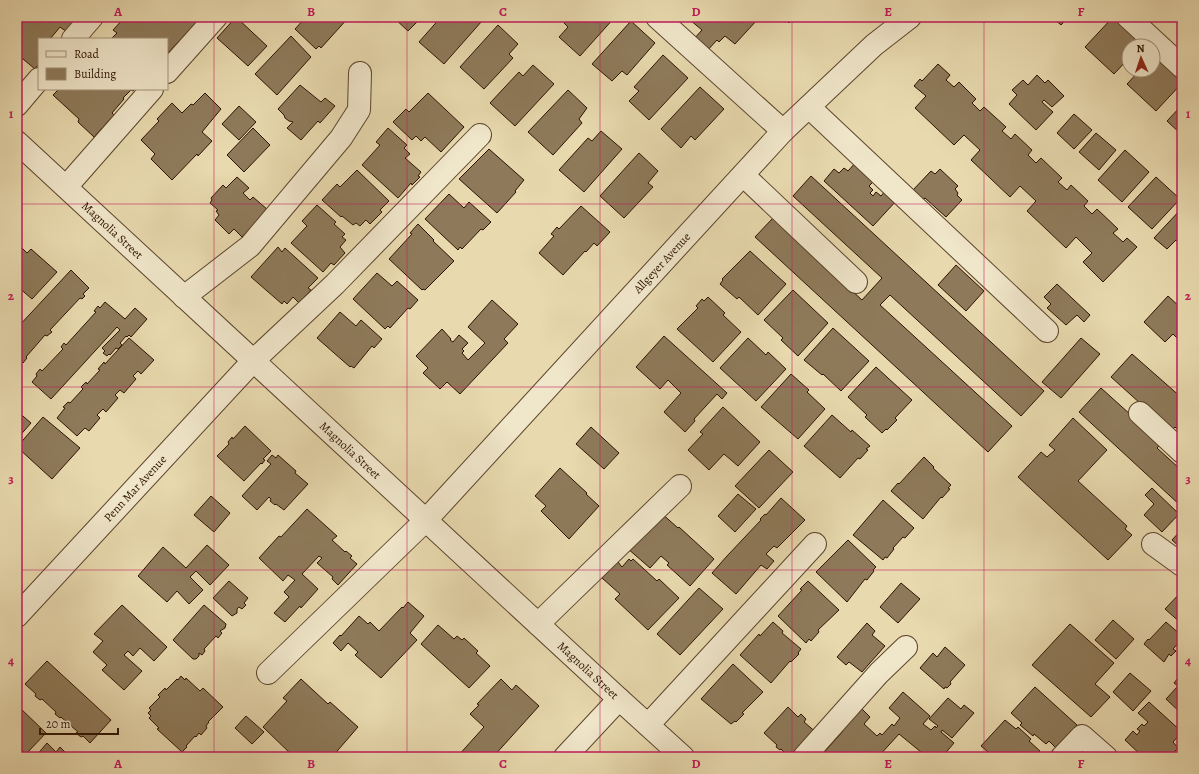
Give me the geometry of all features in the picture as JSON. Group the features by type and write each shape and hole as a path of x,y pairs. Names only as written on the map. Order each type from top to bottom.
{"street":[{"path":"74,38 92,17"},
{"path":"168,71 216,17"},
{"path":"657,17 783,131"},
{"name":"Allgeyer Avenue","path":"268,673 426,520 783,131 874,45 910,17"},
{"path":"1128,17 1182,66"},
{"path":"184,297 250,246 340,138 359,110 360,73"},
{"path":"17,104 38,80"},
{"path":"66,187 151,90"},
{"path":"808,107 1047,331"},
{"name":"Penn Mar Avenue","path":"17,616 253,361 334,284 480,135"},
{"name":"Magnolia Street","path":"17,142 683,757"},
{"path":"743,175 856,282"},
{"path":"1140,413 1182,452"},
{"path":"538,624 680,486"},
{"path":"648,725 814,544"},
{"path":"1154,544 1182,565"},
{"path":"804,757 879,672 906,647"},
{"path":"565,757 619,699"},
{"path":"1062,757 1082,736 1106,757"}],"building":[{"path":"17,17 80,17 67,32 60,27 51,38 38,38 38,65 35,69 17,54 17,28 20,24 17,21"},
{"path":"125,17 197,17 194,21 196,23 168,53 168,38 112,38 117,33 113,30"},
{"path":"236,17 267,46 248,66 217,38"},
{"path":"306,17 349,17 321,48 319,46 316,49 295,29"},
{"path":"393,17 422,17 408,31"},
{"path":"441,17 477,17 482,21 444,64 419,42"},
{"path":"570,17 615,17 580,56 559,37 568,27 564,23"},
{"path":"693,17 756,17 758,19 735,44 725,36 719,42 717,40 706,52 693,40 702,30 690,20"},
{"path":"783,17 795,17 789,23"},
{"path":"1052,17 1068,17 1061,25"},
{"path":"1113,17 1116,17 1139,38 1121,38 1121,67 1114,74 1085,47"},
{"path":"631,21 655,43 627,75 622,71 612,81 592,64"},
{"path":"498,25 518,44 509,54 513,58 484,89 460,67"},
{"path":"291,36 311,57 277,95 255,74"},
{"path":"663,55 688,78 649,120 629,101 639,91 634,87"},
{"path":"1161,58 1182,76 1182,83 1156,111 1127,84 1133,78 1161,78"},
{"path":"938,64 950,75 946,80 954,87 959,82 976,99 972,103 980,111 984,107 1006,127 1002,131 1011,139 1015,134 1032,150 1028,155 1036,163 1041,158 1062,178 1058,182 1067,190 1071,185 1088,201 1084,206 1092,214 1097,209 1118,229 1113,233 1123,242 1127,238 1137,247 1103,282 1083,262 1092,253 1076,237 1066,248 1027,211 1036,201 1020,186 1010,197 971,160 980,150 964,135 954,145 915,108 926,96 914,86 920,79 922,81"},
{"path":"533,65 554,84 515,126 490,103 519,72 523,76"},
{"path":"1037,75 1045,83 1048,80 1064,96 1052,107 1044,100 1042,102 1053,112 1036,130 1009,104 1017,95 1012,90 1023,80 1028,85"},
{"path":"300,85 321,102 325,98 335,106 320,123 318,121 301,140 287,128 293,122 285,118 278,109"},
{"path":"700,87 724,109 695,140 691,136 681,148 661,129"},
{"path":"58,90 131,90 112,113 114,115 94,137 78,122 79,119 53,95"},
{"path":"568,90 587,108 579,119 582,123 553,155 528,132"},
{"path":"205,93 221,109 202,132 212,141 172,180 151,159 155,154 141,140 159,121 157,119 172,103 182,113"},
{"path":"428,93 464,127 441,152 425,137 421,141 416,136 412,140 393,122 406,109 409,112"},
{"path":"1182,105 1182,135 1167,121"},
{"path":"239,106 256,122 239,140 222,124"},
{"path":"1074,114 1092,130 1074,149 1057,133"},
{"path":"253,128 270,145 244,172 227,155"},
{"path":"388,128 407,145 404,148 410,154 405,158 421,172 418,176 420,177 412,185 411,183 398,198 362,165 380,145 376,142"},
{"path":"601,131 622,149 584,192 559,170 588,138 592,141"},
{"path":"1096,133 1116,150 1099,170 1079,152"},
{"path":"489,149 524,180 515,191 516,192 497,213 459,179"},
{"path":"1125,150 1149,172 1122,202 1098,180"},
{"path":"639,153 658,171 648,183 653,187 624,218 600,196"},
{"path":"856,162 875,180 869,186 873,190 870,193 873,196 876,192 881,196 886,190 897,200 873,226 824,181 834,169 839,173 844,168 848,171"},
{"path":"940,169 958,186 955,189 958,193 957,195 962,200 946,217 925,198 922,200 913,190 931,171 935,174"},
{"path":"357,170 389,201 380,210 382,212 370,224 366,220 360,226 356,223 353,225 342,216 341,217 322,200 337,184 340,187"},
{"path":"811,176 1044,391 1021,416 890,295 880,305 1012,426 988,452 755,237 773,218 862,300 882,278 793,196"},
{"path":"237,177 249,188 243,193 250,200 253,197 268,210 242,237 234,229 229,234 215,220 219,215 216,211 218,210 210,203 212,200 211,198 223,185 226,188"},
{"path":"1156,177 1180,199 1152,229 1128,207"},
{"path":"449,194 464,208 469,202 491,222 483,230 481,229 462,249 460,247 458,250 425,219"},
{"path":"317,205 336,222 334,224 345,234 342,237 346,240 340,247 345,253 334,265 331,263 323,272 291,243 307,226 302,221"},
{"path":"581,206 610,232 597,246 594,243 586,252 585,251 563,275 539,253 554,236 551,234 557,227 559,229"},
{"path":"1182,208 1182,246 1176,240 1167,249 1154,238"},
{"path":"418,224 454,261 425,290 422,290 389,259 412,234 410,233"},
{"path":"19,245 27,253 31,249 57,272 32,299 17,286 17,248"},
{"path":"278,247 282,252 285,248 318,278 308,288 311,290 299,303 293,297 287,304 284,301 282,304 251,277"},
{"path":"750,251 786,284 758,315 739,297 737,299 720,284 723,280 722,279"},
{"path":"956,265 984,291 966,311 938,285"},
{"path":"71,270 89,288 83,294 85,296 82,299 80,298 50,330 52,332 47,336 45,335 26,357 27,358 23,363 21,361 17,366 17,328"},
{"path":"377,273 392,286 397,281 418,300 410,309 408,308 390,328 388,326 385,329 353,299"},
{"path":"1057,284 1090,315 1084,322 1077,315 1066,325 1047,308 1051,304 1044,297"},
{"path":"793,290 828,323 798,356 781,340 783,338 764,320"},
{"path":"1168,296 1182,309 1182,335 1178,339 1173,334 1165,342 1144,322"},
{"path":"708,297 725,313 723,315 741,332 713,362 677,329 698,308 696,306 702,299 704,301"},
{"path":"492,300 518,324 504,339 508,343 460,394 447,382 440,389 423,373 428,368 416,356 442,329 453,342 459,335 468,343 462,349 464,351 462,353 468,360 485,343 468,327"},
{"path":"105,302 125,319 135,308 147,319 131,337 129,335 127,337 126,336 120,343 122,345 107,356 103,353 105,351 102,348 120,330 117,327 51,399 32,382 37,376 36,374 40,369 42,371 63,349 61,347 64,343 66,345 96,312 94,311 98,306 100,308"},
{"path":"340,312 356,326 361,320 382,339 374,348 372,346 354,368 351,366 350,367 317,338"},
{"path":"833,328 869,361 841,391 823,374 822,375 804,360"},
{"path":"664,336 727,393 722,399 717,394 694,419 695,421 685,432 664,412 681,393 668,380 660,389 636,367"},
{"path":"129,338 154,360 141,374 138,371 133,376 136,379 124,393 120,390 115,395 118,398 106,412 103,409 97,415 100,418 89,431 85,428 77,436 57,418 65,408 63,407 68,402 70,403 83,389 81,387 86,382 87,384 100,370 98,369 104,362 105,364"},
{"path":"748,338 766,355 768,352 786,369 756,401 720,368"},
{"path":"1081,338 1100,354 1061,398 1042,382"},
{"path":"1132,354 1182,398 1182,434 1175,427 1171,431 1111,377"},
{"path":"876,367 912,400 895,418 897,420 882,433 865,417 867,415 848,397"},
{"path":"791,374 809,390 807,392 825,409 798,439 761,407"},
{"path":"1101,388 1162,443 1157,448 1180,469 1179,470 1182,472 1182,507 1079,412"},
{"path":"723,407 760,442 738,466 724,454 709,470 688,450 703,434 700,432"},
{"path":"17,411 31,423 17,439"},
{"path":"832,415 870,446 866,449 868,450 860,459 858,458 840,478 804,446"},
{"path":"43,417 80,448 52,479 17,447"},
{"path":"1073,418 1107,450 1078,481 1127,526 1125,529 1132,535 1108,560 1018,477 1041,452 1047,457 1055,450 1049,445"},
{"path":"245,426 271,451 263,459 265,460 262,464 261,463 244,481 217,456 229,444 228,442 232,437 233,439"},
{"path":"591,427 619,453 604,469 576,444"},
{"path":"769,450 793,472 759,508 735,486"},
{"path":"272,455 276,458 278,455 308,484 284,510 270,501 271,499 269,497 257,510 242,496 271,464 267,461"},
{"path":"924,457 951,485 948,488 950,489 942,498 941,497 923,519 891,491"},
{"path":"560,468 599,506 569,539 541,511 546,506 535,496"},
{"path":"1152,488 1179,514 1162,532 1144,515 1154,504 1145,495"},
{"path":"738,494 756,509 735,532 718,516"},
{"path":"211,496 230,513 214,532 194,515"},
{"path":"781,498 805,520 777,548 774,546 766,554 774,561 767,569 761,565 736,594 712,573 761,520 760,519 765,514 766,515"},
{"path":"883,500 914,528 905,538 903,537 893,548 894,549 887,558 885,557 883,560 853,535"},
{"path":"307,509 337,536 332,540 345,552 346,551 352,556 350,558 357,564 338,585 332,579 333,577 317,563 322,558 319,556 302,574 318,589 301,608 300,606 285,622 274,613 289,597 284,592 295,580 288,575 283,581 259,558"},
{"path":"660,512 714,559 690,586 667,565 669,563 661,556 650,568 627,548"},
{"path":"1182,529 1182,549 1172,540"},
{"path":"848,540 876,567 867,580 865,579 847,602 816,572"},
{"path":"207,545 229,565 210,585 196,571 190,577 203,590 189,604 177,591 167,602 138,576 163,547 186,568"},
{"path":"629,559 631,561 633,559 657,581 659,579 679,598 648,630 615,599 620,594 602,578 618,562 622,567"},
{"path":"229,581 248,598 244,603 246,605 242,609 239,607 237,609 237,613 232,616 213,598"},
{"path":"808,581 839,610 818,630 819,632 811,641 809,639 806,643 778,616 802,590 800,589"},
{"path":"901,583 920,599 898,623 880,607"},
{"path":"699,588 723,609 680,655 657,634"},
{"path":"1182,591 1182,624 1165,609"},
{"path":"408,602 424,616 410,633 417,640 381,678 355,655 358,652 348,643 341,651 333,643 359,616 368,624 370,622 379,631"},
{"path":"122,605 167,647 154,661 140,648 133,656 128,651 124,655 142,671 124,690 102,670 107,665 93,652 103,641 94,634"},
{"path":"204,605 226,624 225,628 220,631 222,633 218,638 216,636 204,649 205,651 202,655 199,653 199,656 196,659 193,659 173,640"},
{"path":"1113,620 1134,639 1116,659 1095,640"},
{"path":"773,622 783,631 782,633 801,649 798,653 799,654 791,662 790,661 771,683 740,655 759,634 760,636"},
{"path":"1166,622 1182,636 1182,639 1173,649 1176,651 1171,656 1169,654 1164,662 1144,644"},
{"path":"867,623 875,631 872,635 885,646 862,672 849,662 846,665 837,657"},
{"path":"1070,624 1114,663 1095,684 1110,697 1091,717 1032,665"},
{"path":"438,625 454,639 457,636 462,640 464,638 478,651 476,653 490,666 469,688 421,644"},
{"path":"945,647 965,665 950,682 951,684 944,689 920,668 933,653 937,657"},
{"path":"47,661 111,720 90,743 83,736 81,737 76,733 78,732 61,717 60,718 55,714 56,712 42,699 40,700 35,696 36,694 25,684"},
{"path":"733,664 763,692 742,713 744,714 736,722 735,721 731,724 701,699"},
{"path":"1130,673 1151,691 1133,711 1113,692"},
{"path":"181,676 185,680 186,678 200,691 203,688 223,707 208,722 206,726 207,728 201,735 199,733 196,737 195,736 182,752 157,729 159,728 149,718 151,716 148,713 151,710 149,708 160,697 158,695 165,688 166,690"},
{"path":"1178,678 1181,681 1182,680 1182,714 1166,699 1178,686 1174,683"},
{"path":"301,679 328,704 330,702 358,727 332,757 294,757 263,727 287,701 283,698"},
{"path":"501,679 512,690 516,685 539,706 493,757 457,757 484,727 470,714 479,705 477,704"},
{"path":"1035,687 1077,725 1056,748 1049,741 1046,744 1034,734 1033,736 1020,725 1022,723 1011,713"},
{"path":"903,692 930,716 923,724 931,730 935,726 936,728 938,726 929,719 948,698 961,709 964,705 974,713 952,738 942,730 941,732 954,743 942,757 927,757 899,734 878,757 820,757 843,731 841,730 861,708 870,717 864,724 877,736 880,733 882,735 892,724 894,726 900,718 889,708"},
{"path":"1149,702 1182,732 1173,742 1178,748 1169,757 1143,757 1125,740 1133,731 1137,735 1140,731 1137,729 1142,724 1144,726 1148,722 1138,713"},
{"path":"18,706 46,733 26,754 17,745"},
{"path":"788,707 798,717 801,714 806,719 804,722 818,734 797,757 789,757 781,749 780,750 776,747 777,745 764,733"},
{"path":"246,716 264,732 252,744 235,728"},
{"path":"1005,720 1016,729 1018,727 1031,739 1029,741 1040,751 1037,755 1039,757 994,757 981,746"},
{"path":"47,743 56,752 60,747 70,757 35,757"}]}
